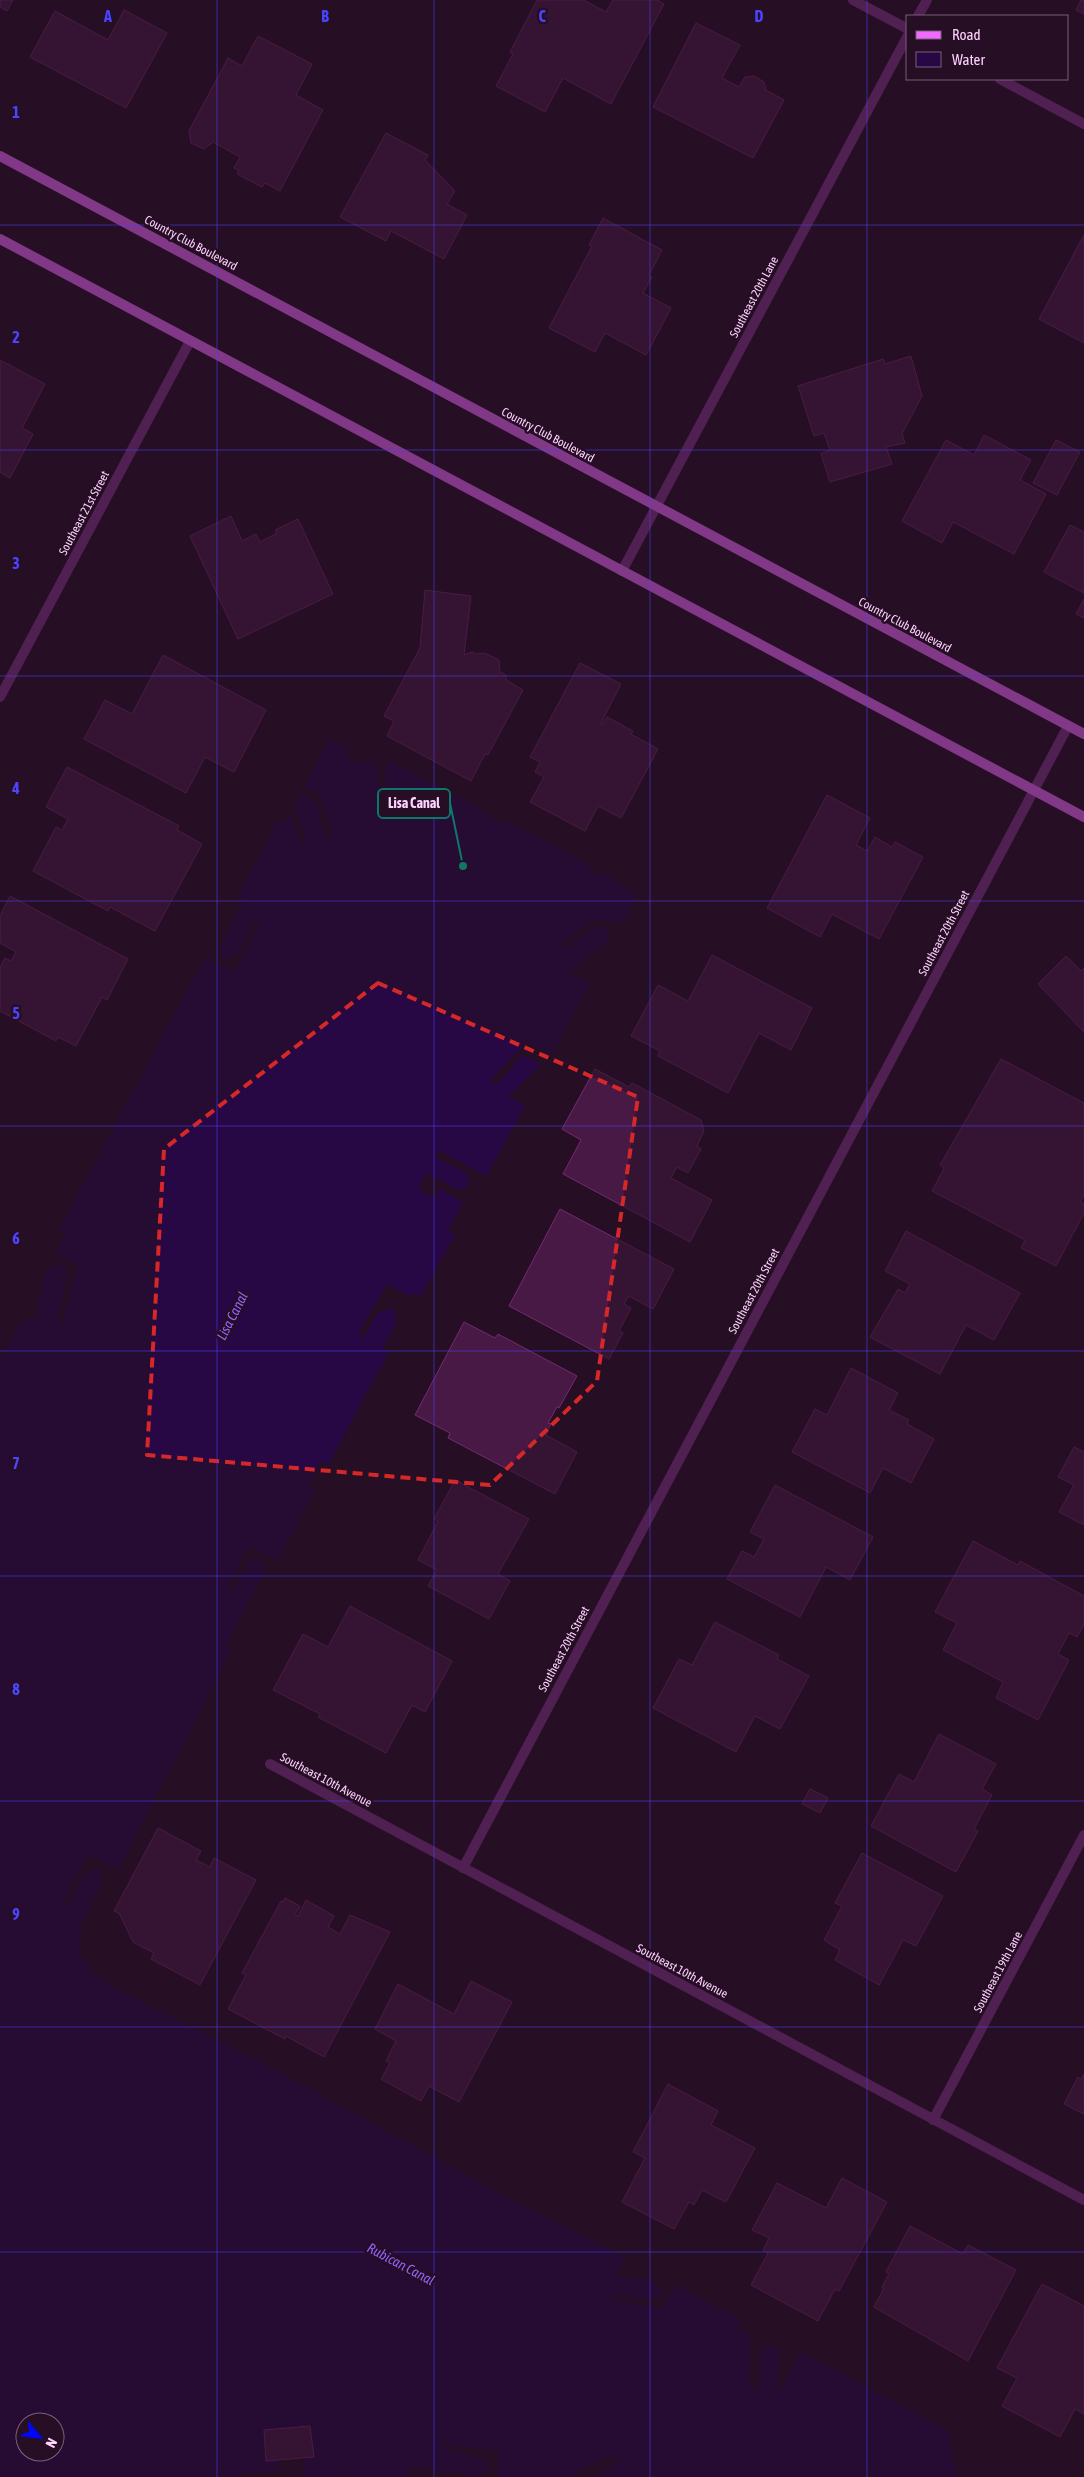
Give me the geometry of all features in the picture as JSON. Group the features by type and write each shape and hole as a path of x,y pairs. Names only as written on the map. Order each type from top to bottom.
{"main road":[{"name":"Country Club Boulevard","path":"0,156 1084,734"},
{"path":"0,239 1084,817"}],"street":[{"path":"853,0 906,28"},
{"path":"918,15 926,0"},
{"name":"Southeast 20th Lane","path":"622,572 906,39"},
{"path":"1002,80 1084,124"},
{"name":"Southeast 21st Street","path":"0,698 190,341"},
{"name":"Southeast 20th Street","path":"463,1868 1068,726"},
{"name":"Southeast 10th Avenue","path":"270,1764 1084,2200"},
{"name":"Southeast 19th Lane","path":"933,2120 1084,1835"}],"highlighted area":[{"path":"378,983 638,1097 597,1381 490,1485 147,1455 164,1149"}],"water":[{"name":"Rubican Canal","path":"326,726 466,801 502,824 507,822 587,863 593,872 607,875 638,895 455,1235 364,1397 90,1923 85,1937 85,1957 91,1970 116,1989 270,2067 501,2194 584,2236 1035,2477 400,2477 344,2475 305,2477 0,2477 0,1340 259,856"}],"pier":[{"path":"326,726 390,760 383,770 392,803 386,805 374,760 351,763 347,748 330,738 304,787 321,795 332,832 327,840 316,802 301,793 295,805 306,842 300,843 291,812 285,823 278,820"},
{"path":"234,897 243,902 219,947 223,960 237,955 254,921 260,924 234,972 205,957"},
{"path":"592,920 618,921 623,924 594,984 569,971 607,942 610,927 593,927 565,949 561,944"},
{"path":"527,1042 552,1055 525,1105 508,1097 538,1067 538,1062 523,1055 496,1085 490,1080"},
{"path":"439,1151 486,1176 497,1157 499,1158 432,1282 395,1346 393,1346 389,1353 382,1349 396,1323 394,1308 378,1313 364,1337 358,1334 387,1284 411,1297 414,1292 421,1296 455,1235 448,1231 463,1202 440,1189 435,1198 418,1189 426,1173 459,1190 469,1186 467,1173 435,1157"},
{"path":"60,1229 66,1233 55,1253 77,1266 63,1323 57,1322 68,1273 61,1264 47,1269 36,1315 20,1323 1,1359 0,1340 39,1268 37,1267 51,1240 53,1241"},
{"path":"352,1420 354,1421 217,1688 215,1687 233,1651 226,1646 265,1570 261,1558 248,1560 232,1592 226,1589 248,1546 278,1561 316,1489 309,1485 321,1461 329,1465"},
{"path":"88,1854 118,1870 90,1923 93,1923 87,1938 89,1960 79,1960 81,1923 102,1884 99,1868 84,1873 69,1904 63,1901"},
{"path":"626,2256 675,2285 663,2309 611,2299 613,2293 647,2300 655,2298 662,2293 662,2288 648,2279 615,2276"},
{"path":"744,2319 800,2352 780,2389 777,2387 780,2347 762,2346 758,2390 749,2385 751,2336 738,2328"},
{"path":"952,2430 1030,2472 1035,2477 957,2477 949,2437"},
{"path":"444,2445 499,2451 497,2477 408,2477 409,2467 480,2476 491,2468 483,2458 443,2449"},
{"path":"313,2452 314,2457 306,2458 303,2464 305,2477 217,2477 280,2471 278,2460 266,2461 265,2458"},
{"path":"607,2455 622,2460 593,2477 571,2477"}],"building":[{"path":"0,0 13,0 7,11 0,7"},
{"path":"537,0 584,0 606,12 613,0 657,0 664,4 611,104 563,78 545,112 496,86 513,54 510,52"},
{"path":"1081,0 1084,0 1084,14 1076,10"},
{"path":"124,10 167,33 126,108 30,57 55,11 108,40"},
{"path":"696,23 740,45 722,78 739,87 745,77 754,76 764,82 766,90 784,100 753,158 653,107"},
{"path":"258,36 312,64 296,95 323,110 280,191 265,183 262,187 237,174 239,170 234,168 240,157 213,142 204,149 191,143 189,131 228,58 242,66"},
{"path":"386,133 428,155 425,160 455,191 447,204 467,215 444,259 391,231 386,241 340,217"},
{"path":"603,218 662,250 649,275 652,277 643,293 671,308 646,355 605,333 595,352 549,328 592,246 589,245"},
{"path":"1084,235 1084,343 1039,319"},
{"path":"911,356 922,396 902,434 905,443 886,447 892,464 830,482 821,454 830,450 824,433 814,436 798,386 883,359 885,364"},
{"path":"0,360 45,384 22,428 33,434 10,478 0,472"},
{"path":"984,435 1031,460 1020,480 1046,494 1014,554 953,522 942,543 902,521 946,440 974,455"},
{"path":"1056,440 1080,452 1057,495 1033,483"},
{"path":"231,516 242,541 256,534 260,542 277,533 275,530 298,519 333,594 238,639 190,536"},
{"path":"1070,525 1084,532 1084,593 1044,572"},
{"path":"425,590 471,596 464,655 472,652 476,654 485,653 499,660 500,672 506,675 506,680 523,690 488,755 485,754 471,781 387,736 394,721 384,716 420,648"},
{"path":"1084,599 1084,618 1076,614"},
{"path":"163,655 266,710 234,772 205,757 186,793 84,739 105,700 132,714"},
{"path":"580,663 621,684 601,723 603,724 607,717 633,731 631,734 658,749 621,818 598,806 585,831 530,802 544,777 535,772 540,762 530,757"},
{"path":"67,767 179,826 177,830 202,844 155,931 110,907 108,911 33,871 56,827 62,830 68,819 46,807"},
{"path":"827,795 870,818 856,845 867,851 875,837 892,847 895,842 923,857 879,939 832,914 820,937 767,908"},
{"path":"10,896 128,959 107,1000 102,997 76,1046 58,1037 56,1041 0,1011 0,968 5,958 11,961 16,952 0,943 0,916"},
{"path":"712,955 812,1008 791,1050 759,1033 728,1093 658,1056 660,1051 631,1036 658,985 688,1001"},
{"path":"1066,956 1081,971 1084,968 1084,1032 1038,984"},
{"path":"1001,1059 1084,1103 1084,1195 1080,1202 1084,1204 1084,1213 1056,1266 1021,1248 1025,1240 932,1191 944,1168 940,1165"},
{"path":"595,1069 629,1087 632,1083 701,1120 704,1131 697,1146 701,1149 688,1173 677,1167 671,1178 712,1200 690,1242 563,1174 581,1140 562,1129"},
{"path":"560,1209 674,1269 653,1309 629,1296 624,1304 631,1308 619,1331 623,1333 609,1359 509,1306"},
{"path":"906,1231 1020,1293 994,1340 966,1325 940,1374 870,1337 898,1289 905,1293 910,1284 885,1271"},
{"path":"464,1322 495,1338 498,1334 577,1376 548,1423 551,1424 546,1435 577,1452 555,1494 448,1438 450,1433 415,1415"},
{"path":"851,1368 898,1393 889,1410 909,1420 907,1424 934,1439 911,1483 883,1468 870,1493 792,1452 815,1409 827,1415"},
{"path":"1074,1447 1084,1452 1084,1525 1059,1512 1074,1485 1058,1477"},
{"path":"455,1480 529,1519 498,1574 510,1581 489,1619 428,1586 437,1570 418,1560 438,1521 434,1519"},
{"path":"775,1485 873,1537 850,1580 826,1567 800,1617 727,1579 742,1551 754,1557 764,1539 750,1532"},
{"path":"973,1541 1018,1565 1020,1561 1084,1596 1084,1625 1077,1637 1069,1633 1058,1654 1069,1660 1038,1720 996,1698 1003,1682 943,1650 957,1623 935,1612"},
{"path":"350,1606 452,1661 425,1712 412,1705 386,1753 318,1717 320,1714 273,1690 303,1634 328,1647"},
{"path":"715,1622 779,1655 777,1659 809,1676 780,1729 755,1716 736,1752 653,1708 679,1659 692,1665"},
{"path":"939,1734 996,1764 982,1789 992,1795 974,1829 978,1831 956,1872 871,1826 899,1774 914,1782"},
{"path":"810,1789 828,1798 820,1813 802,1804"},
{"path":"158,1828 201,1851 196,1860 210,1867 214,1858 256,1880 200,1985 151,1959 154,1953 133,1942 119,1913 114,1911"},
{"path":"862,1853 943,1896 916,1946 903,1940 879,1985 835,1960 840,1950 824,1940 842,1906 835,1903"},
{"path":"285,1898 300,1906 295,1915 298,1916 306,1900 334,1916 328,1927 340,1934 350,1915 390,1932 324,2057 286,2036 285,2039 228,2009 246,1975 242,1973 281,1901 283,1902"},
{"path":"471,1981 512,2002 459,2102 429,2086 421,2101 381,2079 390,2063 386,2061 396,2041 375,2029 398,1984 454,2014"},
{"path":"1084,2074 1084,2114 1064,2104 1078,2077 1081,2079"},
{"path":"668,2084 718,2111 711,2125 755,2148 726,2202 702,2190 694,2205 689,2202 674,2229 622,2202 645,2158 633,2152"},
{"path":"842,2178 887,2202 839,2291 835,2289 818,2321 751,2285 768,2253 763,2250 769,2238 752,2230 777,2183 826,2208"},
{"path":"910,2226 963,2254 968,2245 1016,2270 968,2361 874,2307 889,2274 886,2272"},
{"path":"1042,2284 1084,2306 1084,2414 1075,2409 1060,2437 1002,2406 1017,2378 997,2368"},
{"path":"310,2426 314,2457 266,2461 264,2430"}],"place":[{"name":"Lisa Canal","path":"463,866"}]}
